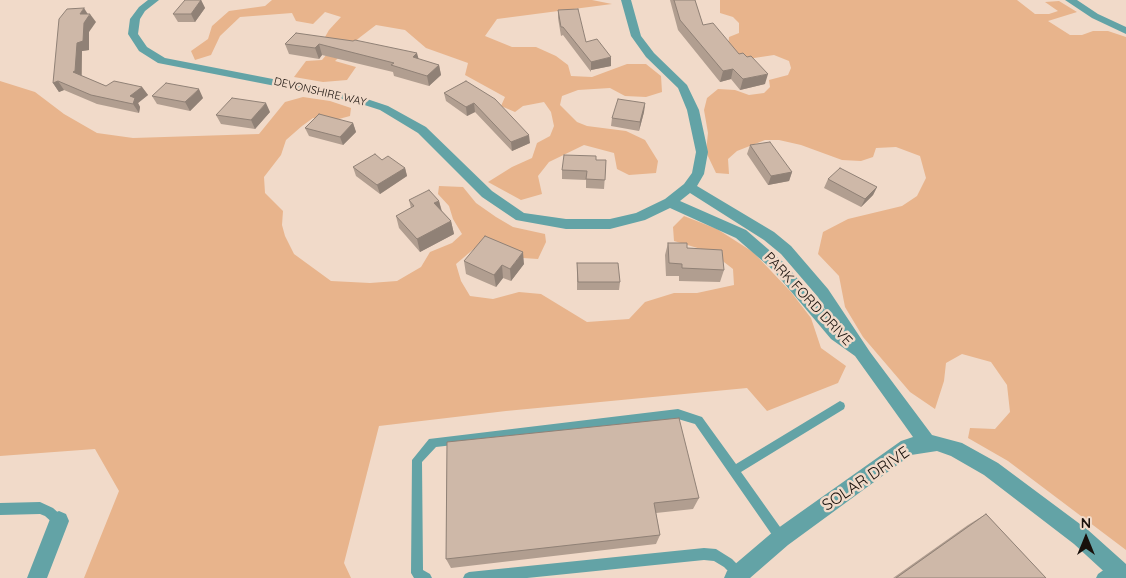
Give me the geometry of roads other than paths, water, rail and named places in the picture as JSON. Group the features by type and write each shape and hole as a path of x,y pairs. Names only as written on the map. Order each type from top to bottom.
{"street":[{"name":"DEVONSHIRE WAY","path":"154,0 142,9 135,20 133,34 143,49 162,61 355,98 384,108 422,130 487,194 522,216 566,224 610,224 640,217 670,202 689,187 698,174 702,152 693,110 683,87 650,55 636,36 626,0"},
{"path":"1070,0 1095,16 1126,31"},
{"name":"PARK FORD DRIVE","path":"689,187 769,236 786,250 823,293 864,357 928,443"},
{"name":"PARK FORD DRIVE","path":"670,202 741,234 762,250 837,334 864,357"},
{"name":"SOLAR DRIVE","path":"737,576 782,538 907,448 928,443 937,443 956,449 991,469 1081,536 1115,574"},
{"path":"37,578 59,521"}],"lane":[{"path":"734,471 840,406"},
{"path":"426,578 416,573 416,460 433,442 678,414 698,420 782,538"},
{"path":"0,509 40,508 49,512 59,521"},
{"path":"469,578 704,554 716,555 728,562 737,576"}]}
